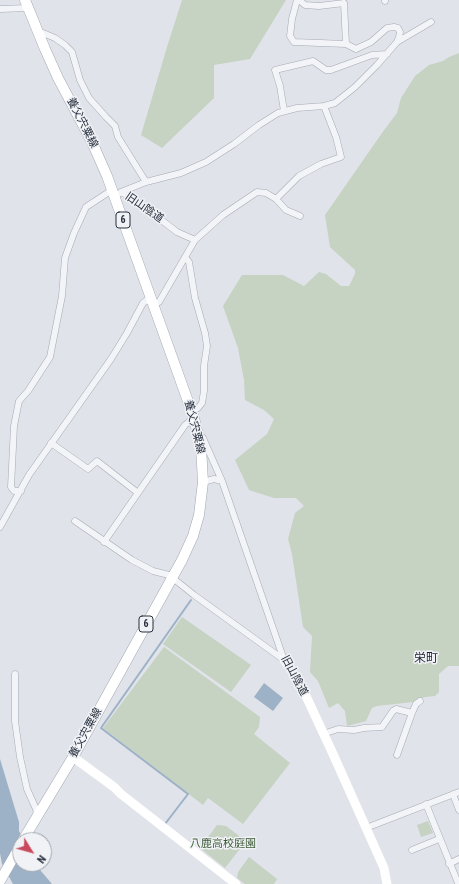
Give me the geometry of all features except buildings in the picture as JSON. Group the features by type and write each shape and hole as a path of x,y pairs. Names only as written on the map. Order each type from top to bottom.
{"main road":[{"name":"養父宍粟線","path":"27,4 58,78 95,148 116,193 192,415 201,448 203,482 199,515 193,536 73,757 28,832"},
{"path":"0,881 12,860"}],"street":[{"path":"346,44 344,1 319,6 305,4 298,0 292,19 290,36 294,42 346,44 356,49 365,46 387,28 394,26 398,28 400,32 397,42"},
{"path":"0,9 27,4"},
{"path":"146,182 181,173 206,162 278,113 296,108 324,106 335,103 355,87 397,42 431,22"},
{"name":"旧山陰道","path":"39,35 43,33 55,38 72,52 80,80 89,98 115,126 118,137 146,182 116,193"},
{"path":"284,111 280,86 275,70 313,61 326,70 331,70 372,55 387,54"},
{"path":"276,199 299,176 321,164 341,157 336,137 324,106"},
{"path":"0,527 29,475 111,359 127,333 142,303 147,300 154,304 159,302 195,240 223,215 257,192 266,193 276,199 286,210 300,216"},
{"path":"21,491 14,491 11,487 14,426 19,401 28,391 50,357 62,296 65,258 86,207 116,193"},
{"name":"旧山陰道","path":"116,193 134,199 177,232 195,240"},
{"path":"104,542 192,415 202,403 204,391 204,366 207,346 188,262 185,257"},
{"name":"旧山陰道","path":"192,415 222,481 284,660 299,681 386,871 387,884"},
{"path":"51,443 88,469 97,462 138,493"},
{"path":"203,482 214,479 222,481"},
{"path":"76,521 104,542 146,567 153,571 172,577 284,660"},
{"path":"15,674 15,721 20,757 27,789 36,809 37,816"},
{"path":"397,755 412,713 416,704 420,701"},
{"path":"323,734 338,729 354,730 382,727 396,709 412,713"},
{"path":"73,757 114,787 120,794 236,884"},
{"path":"366,828 456,793 459,810"},
{"path":"426,804 449,864 458,883"},
{"path":"412,850 439,839"},
{"path":"449,864 459,860"}],"green space":[{"path":"182,0 286,0 250,59 214,65 214,98 162,148 141,135"},
{"path":"459,53 459,666 448,666 439,674 439,692 435,696 425,697 413,702 377,706 372,708 366,721 347,726 345,711 338,703 329,708 318,681 310,672 312,636 303,627 292,554 288,539 295,513 304,506 296,498 274,498 249,490 235,460 267,434 274,419 264,410 245,400 244,380 238,348 223,306 242,275 283,275 304,286 319,272 326,274 341,286 349,286 355,274 355,270 330,247 325,215 397,113 401,98 415,76 429,65 443,61"},
{"path":"182,617 251,665 231,692 163,644"},
{"path":"164,647 260,717 259,727 254,734 290,763 243,824 208,798 203,805 103,728"},
{"path":"428,821 433,833 421,837 417,825"},
{"name":"八鹿高校庭園","path":"217,825 226,826 246,841 225,868 200,848"},
{"name":"八鹿高校庭園","path":"249,857 277,879 274,884 245,884 237,878 238,872"}],"water":[{"path":"264,683 283,698 273,711 254,697"},
{"path":"0,759 19,822 20,832 12,832 12,872 42,872 52,884 13,884 2,864 0,853"}],"waterway":[{"path":"165,824 188,794 101,728 191,600"}],"district":[{"name":"栄町","path":"426,659"}]}
